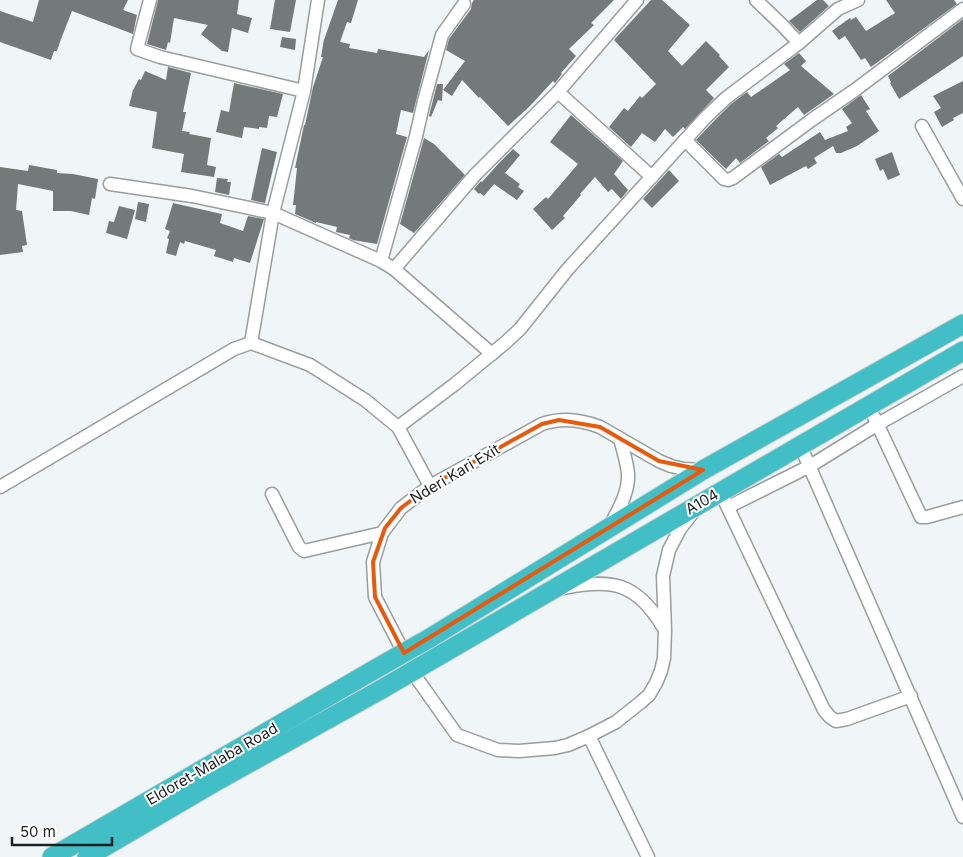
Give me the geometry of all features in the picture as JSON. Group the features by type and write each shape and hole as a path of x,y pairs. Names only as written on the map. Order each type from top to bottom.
{"highway":[{"name":"Eldoret-Malaba Road","path":"52,857 430,638 703,470 963,324"},
{"name":"A104","path":"442,654 700,503 724,499 800,445 963,350"},
{"name":"Eldoret-Malaba Road","path":"87,857 442,654"}],"street":[{"path":"150,0 137,49 160,58 304,91"},
{"path":"251,343 273,213 304,91 318,0"},
{"path":"394,269 475,175 558,92 637,0"},
{"path":"756,0 799,43"},
{"path":"398,427 492,354 520,329 567,270 685,140 726,98 799,43 837,4 858,0"},
{"path":"382,261 442,35 464,1"},
{"path":"685,140 724,178 728,180 733,178 813,118 855,90 963,8"},
{"path":"558,92 652,177"},
{"path":"922,126 963,199"},
{"path":"110,184 192,196 273,213 382,261 394,269 492,354"},
{"path":"1,484 234,349 251,343 310,365 365,400 398,427 430,486"},
{"path":"911,696 847,719 836,721 830,717 824,710 724,499 810,466 878,424 963,376"},
{"path":"868,406 921,517 927,517 963,506"},
{"name":"Nderi Kari Exit","path":"590,736 555,748 519,751 498,750 458,735 418,680 375,597 373,562 382,533 401,508 430,486 518,436 551,421 567,419 591,423 659,461 684,469 703,470"},
{"path":"609,529 624,499 627,484 628,474 620,439"},
{"path":"800,445 963,817"},
{"path":"272,494 299,547 304,551 382,533"},
{"path":"648,857 590,736 616,722 632,710 649,695 656,683 664,658 663,576 669,550 680,530 700,503"},
{"path":"551,590 582,584 615,584 638,596 649,606 665,630"}],"highlighted area":[{"path":"559,420 600,427 659,461 703,470 404,653 375,597 373,562 385,528 401,508 430,486 542,424"}],"building":[{"path":"39,0 128,0 123,10 137,15 133,34 72,11 57,51 54,51 51,60 0,42 0,11 33,22"},
{"path":"158,0 239,0 237,14 252,18 248,33 232,28 228,52 222,51 201,34 208,25 174,18 170,43 168,42 166,50 147,44"},
{"path":"275,0 296,0 290,32 270,29"},
{"path":"338,0 358,0 351,23 347,22 340,42 350,44 349,48 377,53 378,49 424,57 429,50 413,113 401,110 396,134 407,137 377,244 353,240 349,238 350,235 336,232 337,227 316,223 295,214 296,205 293,205 297,168 295,168 304,125 313,87 323,57 321,57 324,39"},
{"path":"474,0 614,0 591,23 594,25 569,49 576,56 555,83 553,81 508,126 462,80 452,96 443,90 465,61 446,50 449,39 471,9"},
{"path":"651,0 662,0 690,25 668,51 682,66 706,41 729,67 706,90 714,98 685,129 683,127 673,137 665,129 655,142 642,133 631,147 609,127 624,108 628,111 640,96 642,98 656,84 614,40"},
{"path":"817,0 823,0 829,6 800,32 789,21"},
{"path":"886,0 954,0 957,4 871,67 865,58 861,60 845,36 839,40 832,31 850,18 851,20 856,17 866,31 895,13"},
{"path":"963,19 963,56 899,99 888,76"},
{"path":"282,37 296,39 295,50 280,47"},
{"path":"799,53 806,61 801,66 834,94 804,115 798,107 776,126 778,128 766,138 769,141 740,163 736,158 726,169 696,140 731,104 747,92 751,97 790,70 784,64"},
{"path":"168,67 191,73 183,112 186,112 182,131 211,138 207,165 216,167 214,177 181,172 184,154 152,148 157,112 129,106 133,90 145,71 166,80"},
{"path":"963,81 963,113 942,127 934,112 941,108 933,96"},
{"path":"234,83 283,94 277,117 269,116 267,128 244,127 242,138 216,132 221,110 229,112"},
{"path":"437,84 443,84 442,101 438,100 431,117 429,116"},
{"path":"861,95 870,109 866,111 879,131 857,146 841,153 836,153 833,146 814,158 817,163 808,169 806,166 770,185 761,167 779,154 782,157 820,132 825,140 848,131 846,127 852,123 842,109"},
{"path":"571,115 623,161 614,174 628,190 621,199 612,189 608,192 595,177 563,216 565,218 552,230 533,209 546,197 548,199 578,164 550,142"},
{"path":"424,138 434,144 465,175 414,233 400,224"},
{"path":"262,148 277,152 265,203 251,200"},
{"path":"513,149 520,155 505,173 520,184 518,187 524,191 517,200 494,184 484,196 479,194 474,189"},
{"path":"892,152 900,175 888,180 883,169 880,171 875,159"},
{"path":"29,165 57,170 57,173 98,179 95,199 92,198 89,215 71,211 53,211 53,191 18,184 16,210 22,211 27,245 22,246 23,252 0,255 0,167 28,171"},
{"path":"669,170 679,181 652,208 643,199"},
{"path":"217,178 228,179 227,182 231,182 229,195 215,192"},
{"path":"138,202 149,204 146,222 135,219"},
{"path":"173,203 222,214 220,223 243,231 248,216 264,219 250,263 234,258 233,262 214,256 216,250 185,241 184,244 180,242 176,256 166,253 169,239 167,238 170,231 165,229"},
{"path":"119,206 135,210 127,239 106,233 109,221 114,222"}]}
